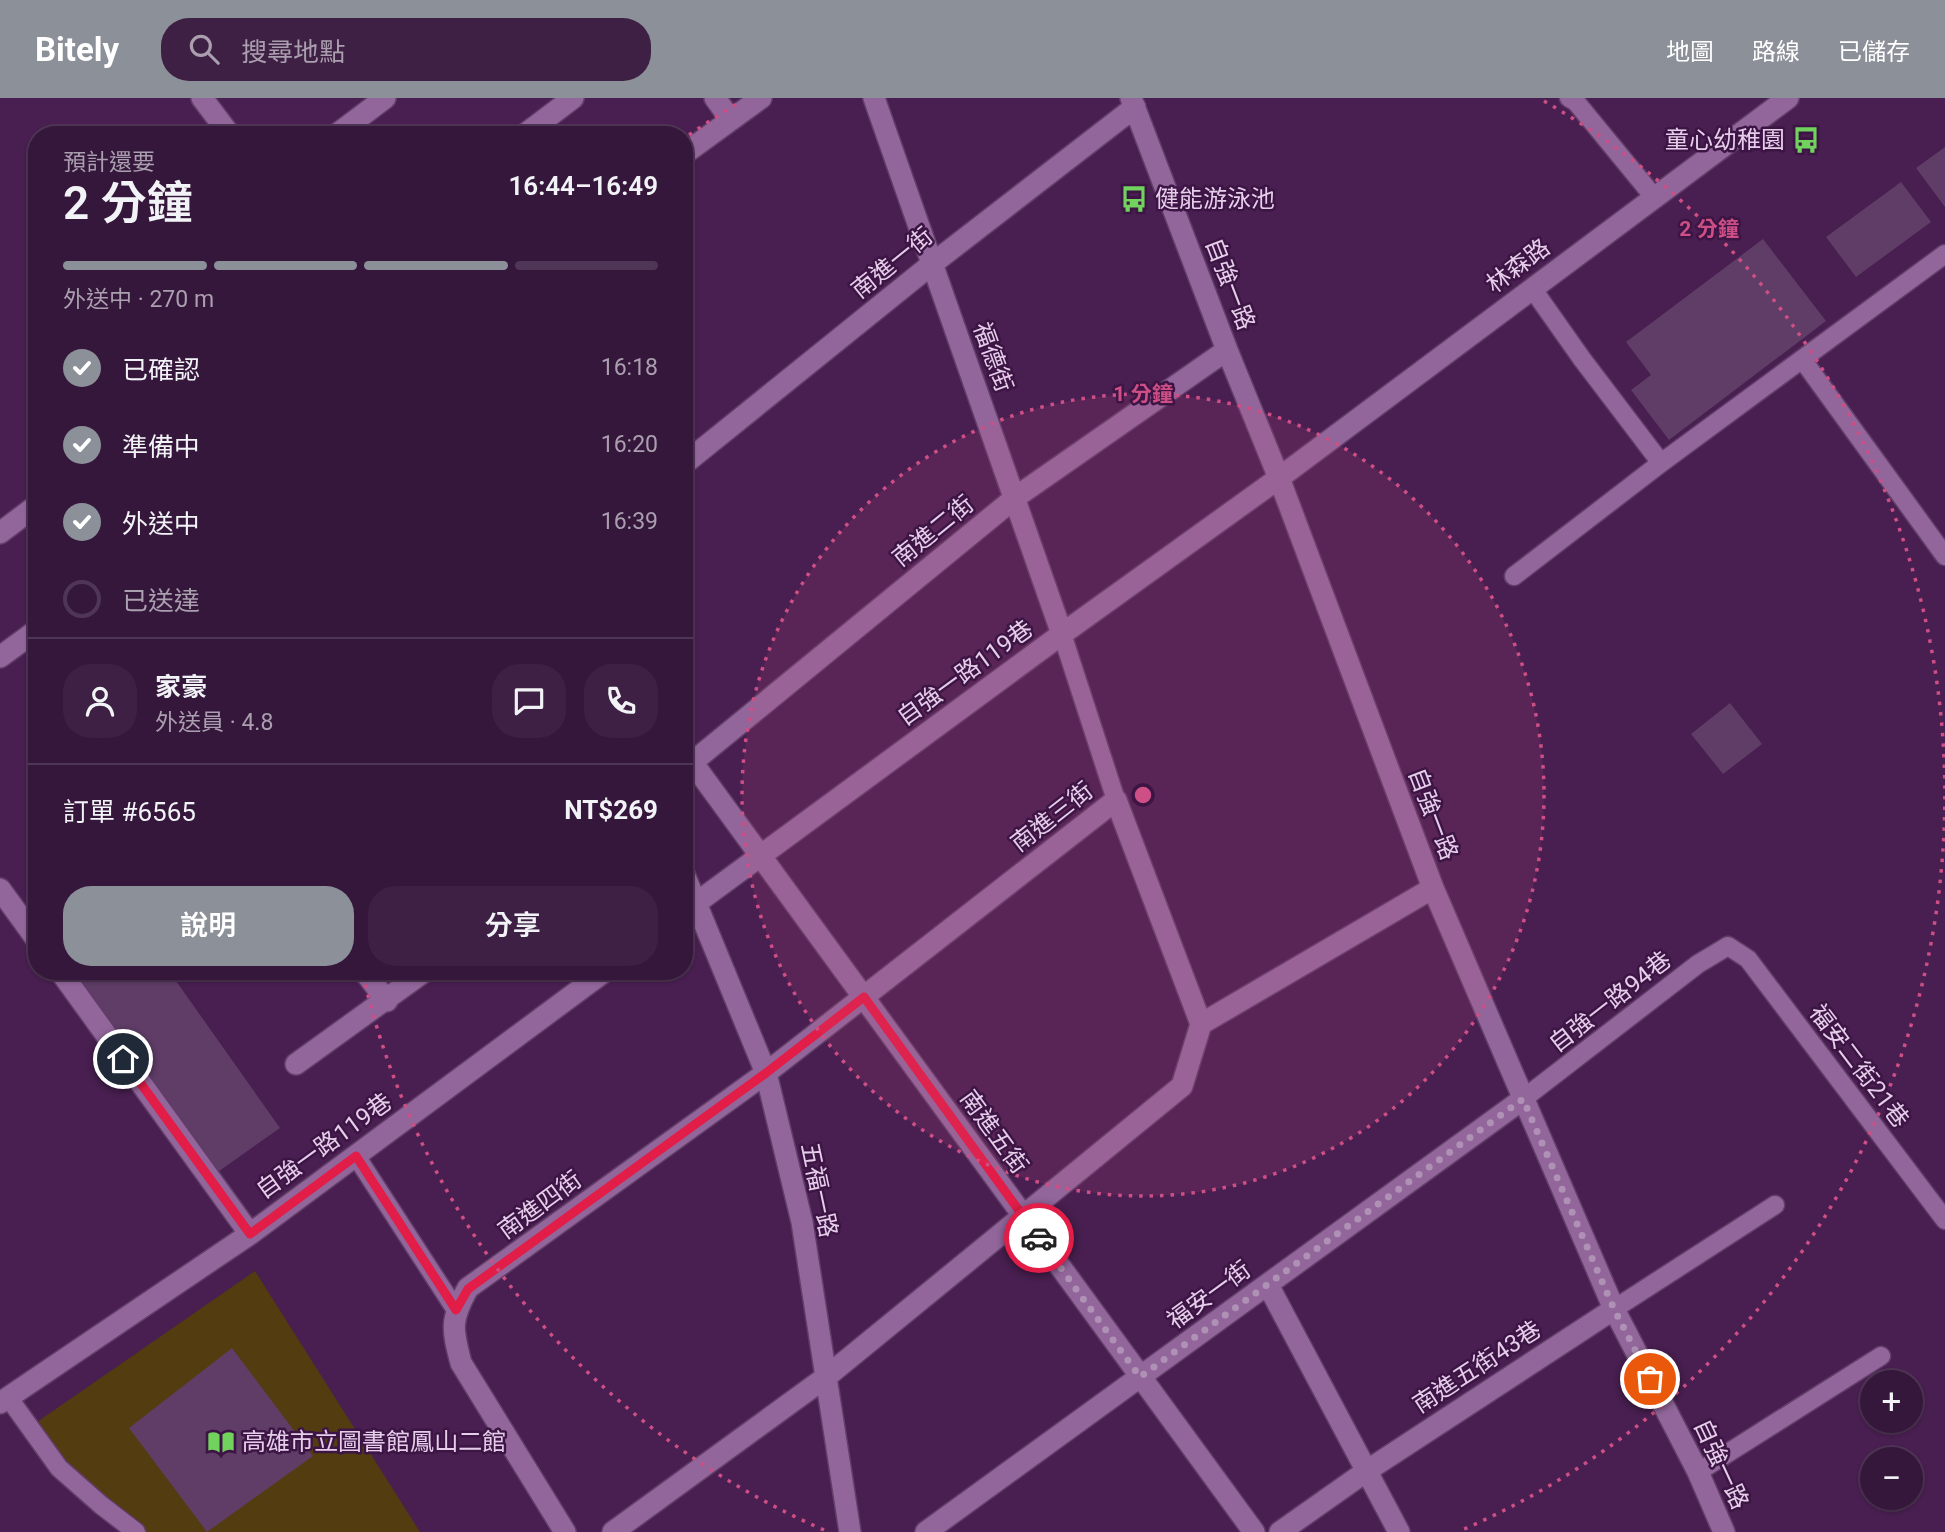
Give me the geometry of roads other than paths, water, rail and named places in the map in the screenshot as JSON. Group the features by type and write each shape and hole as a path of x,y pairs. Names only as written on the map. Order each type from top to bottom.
{"street":[{"path":"202,98 223,126"},
{"path":"349,126 385,98"},
{"path":"536,126 573,98"},
{"path":"715,98 731,120"},
{"path":"693,148 761,98"},
{"name":"福德街","path":"874,98 1062,634"},
{"name":"林森路","path":"1279,478 1788,98"},
{"name":"南進一街","path":"693,457 1133,103"},
{"name":"自強一路","path":"1133,103 1279,478 1433,888 1614,1309 1698,1472 1724,1532"},
{"name":"南進二街","path":"693,762 1016,497 1227,350"},
{"name":"自強一路119巷","path":"693,906 1279,478"},
{"path":"0,533 28,512"},
{"path":"0,657 28,637"},
{"name":"南進五街","path":"693,772 761,856 1254,1532"},
{"name":"南進三街","path":"864,997 1116,800 1201,1024"},
{"path":"613,1532 826,1377 1181,1086 1201,1024 1433,888"},
{"path":"0,889 28,922"},
{"name":"五福一路","path":"693,911 766,1073 802,1223 850,1532"},
{"path":"67,980 250,1234"},
{"path":"371,980 387,1001"},
{"path":"296,1065 414,980"},
{"name":"自強一路119巷","path":"4,1400 250,1234 593,980"},
{"name":"南進四街","path":"456,1310 468,1289 766,1073 864,997"},
{"name":"福安一街","path":"926,1532 1523,1099"},
{"path":"1268,1285 1399,1532"},
{"name":"南進五街43巷","path":"1368,1470 1614,1309"},
{"path":"456,1310 453,1333 461,1363 565,1532"},
{"path":"1280,1532 1368,1470"}],"lane":[{"path":"1569,98 1576,102 1654,197"},
{"path":"1514,576 1661,463 1945,254"},
{"path":"1532,288 1661,463"},
{"path":"1802,359 1945,556"},
{"path":"1062,634 1116,800"},
{"name":"自強一路94巷","path":"1523,1099 1698,964 1728,946"},
{"name":"福安二街21巷","path":"1728,946 1748,959 1945,1220"},
{"path":"356,1156 456,1310"},
{"path":"1614,1309 1775,1205"},
{"path":"1698,1472 1881,1356"},
{"path":"4,1400 59,1468 136,1532"}],"place":[{"name":"童心幼稚園","path":"1806,140"},
{"name":"健能游泳池","path":"1134,199"},
{"name":"高雄市立圖書館鳳山二館","path":"221,1442"}]}
